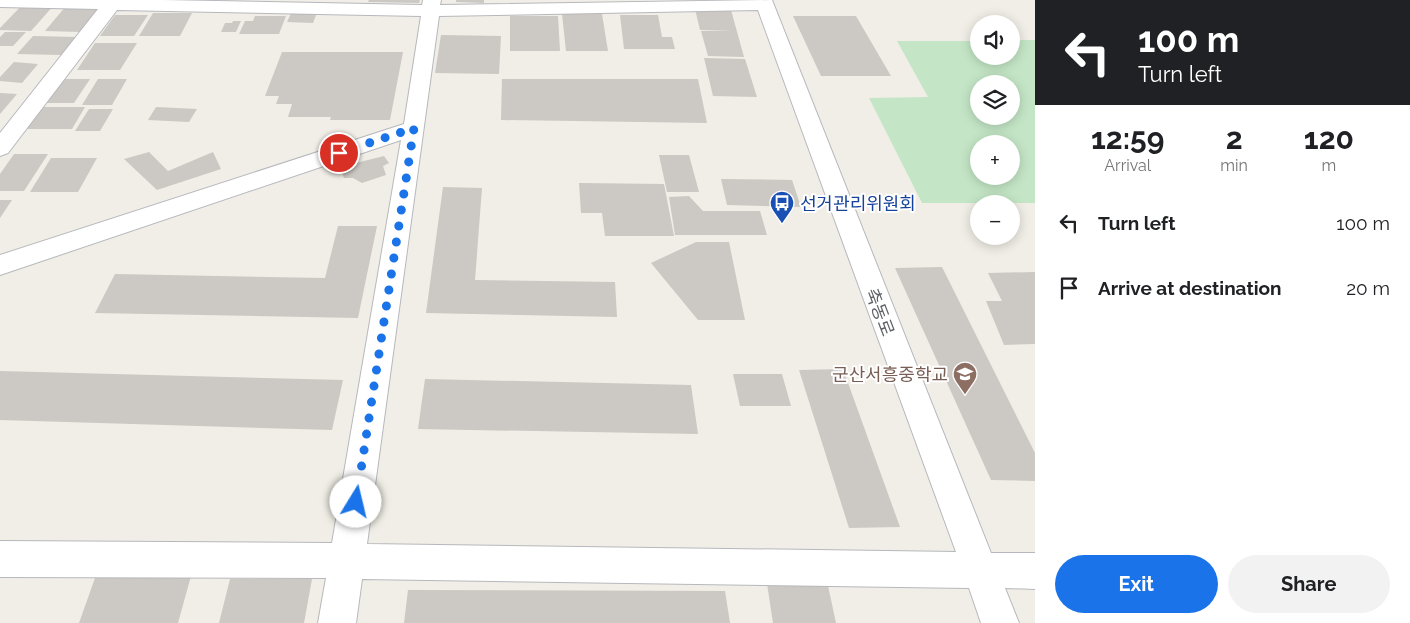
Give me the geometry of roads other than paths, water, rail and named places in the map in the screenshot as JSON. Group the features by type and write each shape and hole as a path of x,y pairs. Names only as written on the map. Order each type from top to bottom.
{"street":[{"path":"0,2 432,5 763,2"},
{"path":"3,141 113,2"},
{"name":"축동로","path":"763,2 978,570 1000,623"},
{"path":"337,623 432,5"},
{"path":"0,265 414,128"},
{"path":"0,559 346,561 1035,571"}],"place":[{"name":"선거관리위원회","path":"782,224"},
{"name":"군산서흥중학교","path":"965,395"}]}
